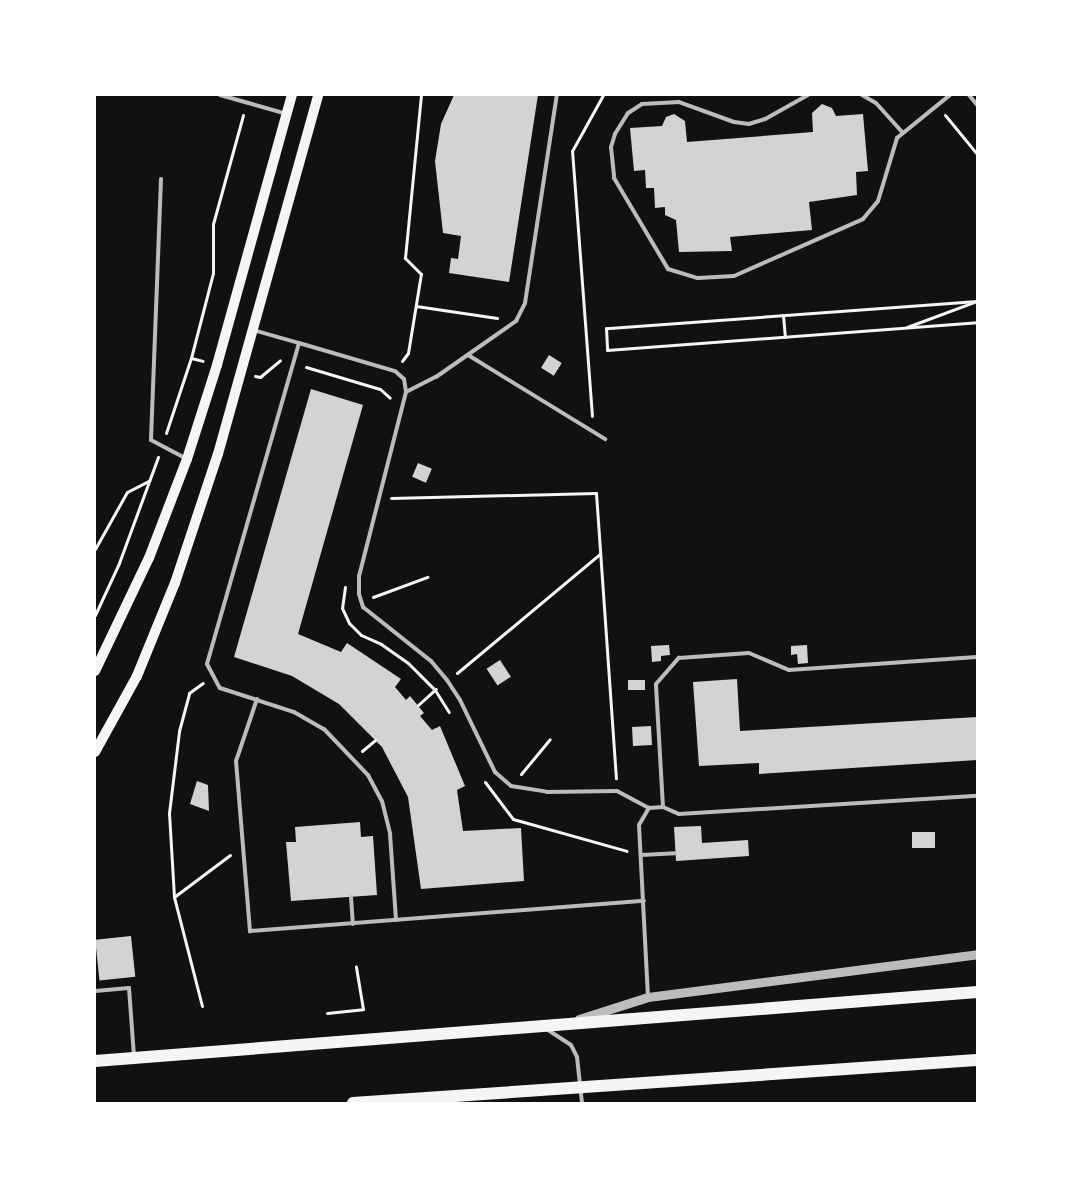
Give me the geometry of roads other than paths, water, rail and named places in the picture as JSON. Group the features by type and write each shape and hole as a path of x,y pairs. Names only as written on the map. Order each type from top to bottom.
{"main road":[{"path":"95,671 149,558 187,459 217,365 292,95"},
{"path":"95,752 137,676 175,583 218,454 318,95"},
{"path":"95,1061 977,992"},
{"path":"353,1103 977,1060"}],"street":[{"path":"560,1025 648,997 977,954"}],"lane":[{"path":"220,95 287,114"},
{"path":"406,392 468,355 516,322 525,303 557,95"},
{"path":"808,95 765,119 749,124 734,122 680,102 642,104 628,113 614,134 611,148 614,178 668,269 698,278 734,276 864,219 878,201 897,138 950,95"},
{"path":"862,95 876,103 903,133"},
{"path":"969,95 977,105"},
{"path":"161,179 151,440 161,447 187,459"},
{"path":"253,330 395,371 404,379 406,392 359,576 361,601 369,612 431,661 447,680 460,700 495,772 511,786 547,792 617,792 649,808 664,807 678,814 977,796"},
{"path":"298,343 207,664 220,688 257,698 294,712 324,730 368,775 382,801 390,834 396,920"},
{"path":"468,355 605,439"},
{"path":"664,807 656,684 679,658 749,653 789,670 977,656"},
{"path":"257,698 236,761 250,931 644,901"},
{"path":"648,997 639,825 649,808"},
{"path":"641,855 675,853"},
{"path":"351,897 353,924"},
{"path":"95,991 129,988 135,1058"},
{"path":"543,1027 571,1045 578,1057 582,1103"}]}
